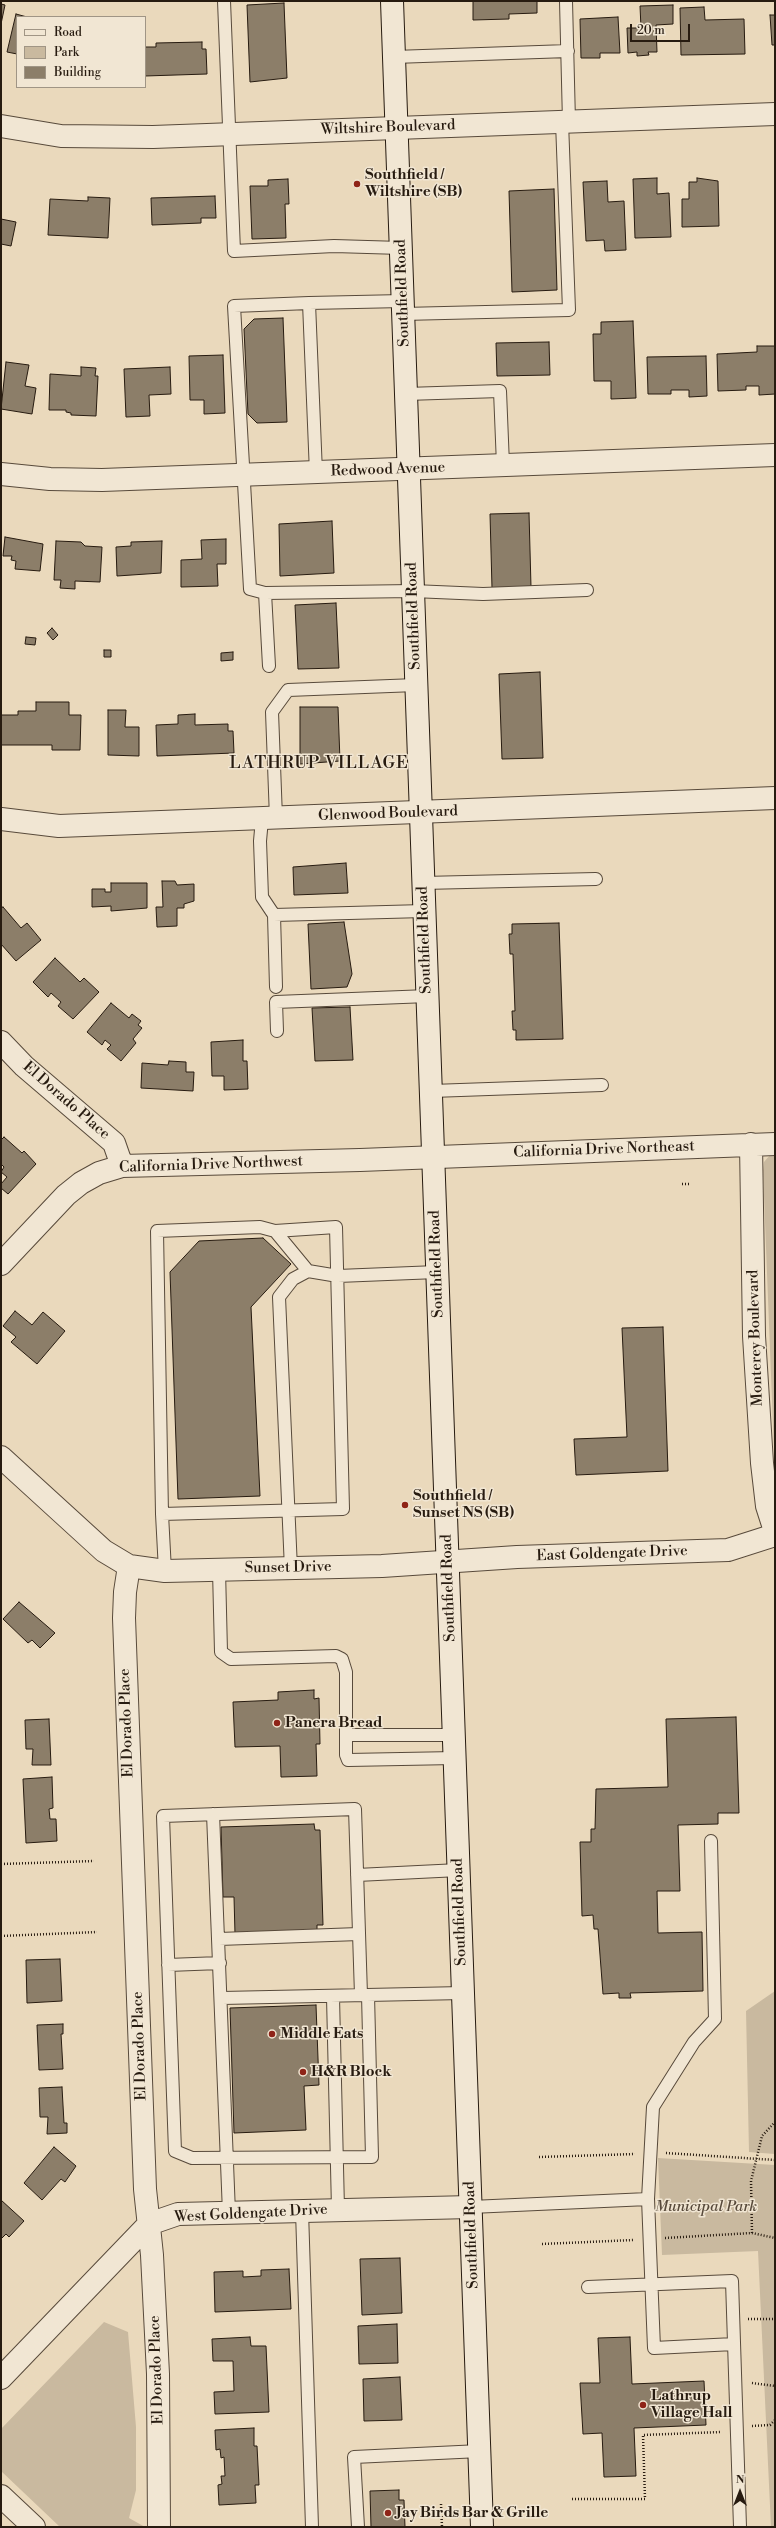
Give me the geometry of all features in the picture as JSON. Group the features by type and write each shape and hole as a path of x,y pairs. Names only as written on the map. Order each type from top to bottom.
{"street":[{"name":"Southfield Road","path":"392,1 482,2527"},
{"name":"Wiltshire Boulevard","path":"1,126 54,135 82,137 229,135 397,127 775,114"},
{"name":"Redwood Avenue","path":"1,474 50,479 102,480 775,455"},
{"name":"Glenwood Boulevard","path":"1,819 59,826 775,798"},
{"name":"El Dorado Place","path":"1,1042 24,1066 114,1143 122,1166"},
{"name":"Monterey Boulevard","path":"751,1144 754,1336 762,1463 767,1506 775,1531"},
{"name":"California Drive Northeast","path":"434,1157 775,1144"},
{"name":"California Drive Northwest","path":"1,1264 66,1195 81,1183 98,1173 122,1166 434,1157"},
{"path":"1,1457 104,1551 129,1566"},
{"name":"East Goldengate Drive","path":"447,1560 728,1550 746,1546 775,1535"},
{"name":"Sunset Drive","path":"129,1566 165,1571 291,1569 382,1566 447,1560"},
{"name":"El Dorado Place","path":"129,1566 124,1592 124,1618 145,2189 149,2224 158,2374 159,2527"},
{"name":"West Goldengate Drive","path":"1,2378 121,2250 149,2224 178,2214 471,2207"},
{"path":"1,2496 34,2527"}],"lane":[{"path":"224,1 234,251 334,246 401,248"},
{"path":"566,1 568,51 566,122 569,310 403,308 309,303 234,306 242,476 250,589 265,593 413,591 483,594 587,590"},
{"path":"394,57 568,51"},
{"path":"309,303 316,473"},
{"path":"406,394 500,391 503,465"},
{"path":"265,593 269,666"},
{"path":"276,987 274,915 262,897 260,841 269,818 272,712 288,690 416,685"},
{"path":"423,883 596,879"},
{"path":"274,915 424,911"},
{"path":"277,1031 276,1002 428,996"},
{"path":"432,1091 602,1085"},
{"path":"162,1514 343,1509 336,1227 275,1231 260,1227 157,1231 162,1514 165,1571"},
{"path":"275,1231 308,1271"},
{"path":"291,1569 278,1296 293,1279 308,1271 338,1276 437,1272"},
{"path":"219,1570 221,1652 231,1659 336,1656 342,1659 346,1672 346,1735 348,1760 455,1758"},
{"path":"346,1735 454,1735"},
{"path":"355,1810 359,1934 364,1995 372,2157 192,2158 175,2151 163,1816 213,1814 355,1810"},
{"path":"213,1814 222,1998 229,2213"},
{"path":"711,1841 715,2019 694,2042 653,2107 648,2199 651,2284 654,2348 734,2344"},
{"path":"357,1875 459,1870"},
{"path":"219,1939 359,1934"},
{"path":"168,1965 220,1963"},
{"path":"222,1998 333,1997 463,1993"},
{"path":"333,1997 338,2210"},
{"path":"471,2207 648,2199"},
{"path":"302,2211 312,2527"},
{"path":"588,2287 732,2281 740,2527"},
{"path":"358,2527 354,2457 480,2451"}],"path":[{"path":"682,1184 691,1184"},
{"path":"1,1864 94,1861"},
{"path":"1,1936 97,1932"},
{"path":"752,2233 751,2181 762,2136 775,2122"},
{"path":"658,2238 752,2233 775,2238"},
{"path":"542,2244 639,2239"},
{"path":"760,2319 775,2319"},
{"path":"746,2383 775,2386"},
{"path":"747,2426 770,2424 775,2420"},
{"path":"572,2499 645,2499 643,2435 726,2432"},
{"path":"441,2504 442,2527"}],"green space":[{"path":"770,1155 775,1155 775,1477 763,1171 764,1162"},
{"path":"775,1991 775,2154 749,2152 746,2011"},
{"name":"Municipal Park","path":"658,2158 775,2165 775,2527 771,2527 758,2251 662,2255"},
{"path":"104,2322 128,2332 136,2427 136,2490 129,2518 145,2527 60,2527 1,2471 1,2429"}],"building":[{"path":"473,1 537,1 537,13 509,14 509,19 473,20"},
{"path":"284,3 287,78 250,82 247,5"},
{"path":"1,4 5,5 1,24"},
{"path":"673,5 673,24 656,25 657,52 648,52 649,55 637,56 637,52 628,53 627,28 641,28 640,6"},
{"path":"704,7 705,20 744,19 745,54 681,55 680,8"},
{"path":"16,14 23,16 16,16 16,54 7,52"},
{"path":"770,15 775,15 775,45 772,45"},
{"path":"618,17 620,53 600,53 600,58 581,58 580,19"},
{"path":"202,42 202,49 206,49 207,74 146,76 146,47 156,47 156,43"},
{"path":"657,178 657,194 669,193 671,237 635,238 633,179"},
{"path":"697,178 718,181 719,226 682,227 682,199 689,199 689,182 697,182"},
{"path":"288,179 289,204 285,204 286,238 252,239 250,186 268,186 268,180"},
{"path":"607,181 608,202 624,201 626,250 605,251 604,240 586,241 583,182"},
{"path":"554,189 557,290 512,292 509,191"},
{"path":"215,196 216,218 201,218 201,223 152,225 151,198"},
{"path":"88,197 110,198 108,238 48,235 50,199 88,201"},
{"path":"1,219 16,222 11,246 1,244"},
{"path":"283,318 287,422 257,423 248,414 244,329 254,319"},
{"path":"633,321 636,398 611,399 611,381 594,381 593,334 601,334 601,322"},
{"path":"549,342 550,375 497,376 496,343"},
{"path":"757,346 775,346 775,394 759,395 759,386 746,386 746,390 718,391 717,354 757,352"},
{"path":"223,355 225,413 204,414 204,400 190,400 189,356"},
{"path":"706,356 707,396 689,397 689,390 671,390 671,394 648,394 647,357"},
{"path":"6,362 29,365 25,386 36,388 32,414 1,409"},
{"path":"81,367 96,368 95,376 98,376 96,416 71,415 71,413 66,412 66,410 49,410 50,374 81,376"},
{"path":"170,367 171,394 149,395 150,416 126,417 124,369"},
{"path":"529,513 531,587 492,588 490,514"},
{"path":"332,521 334,573 280,576 279,524"},
{"path":"5,537 43,544 40,571 15,569 16,561 11,560 12,556 3,556"},
{"path":"226,539 226,564 217,564 218,586 181,587 181,560 202,559 201,540"},
{"path":"56,541 81,542 85,546 102,547 100,582 75,581 75,589 60,588 61,580 54,580"},
{"path":"162,541 161,573 117,576 116,547 131,546 131,542"},
{"path":"336,603 339,668 298,669 295,605"},
{"path":"52,628 58,635 53,640 47,633"},
{"path":"26,637 36,638 35,645 25,644"},
{"path":"104,650 111,650 111,657 104,657"},
{"path":"233,652 233,660 221,661 221,653"},
{"path":"540,672 543,758 502,759 499,674"},
{"path":"36,702 69,702 69,715 81,715 80,750 52,750 52,745 1,745 1,715 18,715 18,711 36,711"},
{"path":"300,707 338,707 340,761 300,764"},
{"path":"108,710 126,710 125,727 139,727 139,756 108,755"},
{"path":"195,714 195,725 228,724 228,731 233,731 234,753 157,756 156,725 178,724 178,715"},
{"path":"346,863 348,893 294,895 293,867"},
{"path":"162,881 175,881 177,885 194,884 194,901 184,904 184,908 177,908 177,926 157,927 156,907 163,907"},
{"path":"111,883 147,883 147,908 111,911 111,906 92,907 92,889 105,889 105,892 111,892"},
{"path":"3,907 21,928 27,923 41,940 16,961 1,944 1,908"},
{"path":"344,922 352,974 347,987 311,989 308,924"},
{"path":"559,923 563,1039 516,1040 516,1030 513,1030 512,1011 515,1011 513,954 510,954 509,934 512,934 512,924"},
{"path":"55,958 80,982 84,978 99,992 73,1019 58,1006 61,1002 51,993 48,997 33,982"},
{"path":"111,1003 129,1018 132,1014 141,1021 138,1025 142,1028 133,1039 136,1043 121,1061 107,1049 111,1045 105,1040 102,1045 87,1032"},
{"path":"350,1007 353,1060 315,1061 312,1008"},
{"path":"243,1040 243,1061 247,1061 248,1089 224,1090 224,1076 212,1076 211,1042"},
{"path":"169,1061 186,1062 186,1072 194,1072 193,1091 141,1088 142,1063 168,1065"},
{"path":"4,1137 22,1153 24,1151 36,1164 8,1194 1,1188 1,1184 7,1177 1,1172 4,1167 1,1164 1,1140"},
{"path":"263,1238 291,1264 251,1307 260,1496 178,1499 170,1272 199,1241"},
{"path":"15,1311 32,1325 43,1312 65,1331 37,1364 11,1342 16,1337 3,1326"},
{"path":"663,1327 668,1471 576,1475 574,1439 627,1437 622,1328"},
{"path":"19,1602 55,1633 40,1648 32,1640 28,1643 3,1619"},
{"name":"Panera Bread","path":"314,1690 314,1699 319,1698 320,1744 316,1744 317,1776 281,1777 280,1746 235,1747 233,1702 278,1700 278,1692"},
{"path":"736,1717 739,1813 718,1813 718,1824 678,1825 680,1891 657,1891 658,1933 702,1932 703,1991 630,1993 631,1998 619,1998 619,1993 603,1994 598,1929 594,1929 593,1915 582,1916 580,1842 591,1842 591,1829 595,1829 596,1789 668,1787 666,1719"},
{"path":"49,1719 51,1765 32,1765 33,1749 26,1749 25,1720"},
{"path":"52,1777 53,1808 49,1809 50,1819 56,1819 57,1841 26,1843 23,1779"},
{"path":"314,1824 315,1830 320,1830 323,1925 317,1925 317,1931 235,1934 234,1897 223,1897 221,1827"},
{"path":"60,1959 62,2001 27,2003 26,1960"},
{"path":"316,2005 319,2085 304,2086 306,2130 234,2133 230,2008"},
{"path":"63,2024 63,2034 61,2034 63,2069 39,2070 37,2025"},
{"path":"62,2087 64,2123 67,2123 67,2133 47,2134 48,2117 40,2117 39,2088"},
{"path":"54,2147 76,2166 65,2182 61,2179 42,2200 24,2183"},
{"path":"1,2200 24,2221 9,2237 6,2234 1,2239"},
{"path":"400,2258 402,2313 362,2315 360,2259"},
{"path":"289,2269 291,2309 215,2312 214,2272 243,2271 243,2277 261,2276 261,2270"},
{"path":"397,2324 398,2363 359,2364 358,2326"},
{"path":"250,2337 251,2346 266,2346 269,2412 215,2414 214,2392 234,2391 233,2361 213,2361 212,2339"},
{"name":"Lathrup Village Hall","path":"630,2337 632,2384 704,2381 706,2425 634,2428 636,2476 604,2477 602,2433 583,2434 580,2383 600,2383 598,2338"},
{"path":"400,2377 402,2420 364,2421 363,2379"},
{"path":"254,2428 254,2446 257,2446 259,2485 255,2485 256,2503 219,2505 218,2485 222,2484 221,2476 225,2476 224,2457 221,2458 220,2449 216,2450 215,2430"},
{"name":"Jay Birds Bar & Grille","path":"399,2490 399,2500 404,2500 405,2527 371,2527 370,2491"}],"place":[{"name":"Southfield / Wiltshire (SB)","path":"357,184"},
{"name":"Southfield / Sunset NS (SB)","path":"405,1505"},
{"name":"Panera Bread","path":"277,1723"},
{"name":"Middle Eats","path":"272,2034"},
{"name":"H&R Block","path":"303,2072"},
{"name":"Lathrup Village Hall","path":"643,2405"},
{"name":"Jay Birds Bar & Grille","path":"388,2513"}],"district":[{"name":"LATHRUP VILLAGE","path":"319,764"}]}
